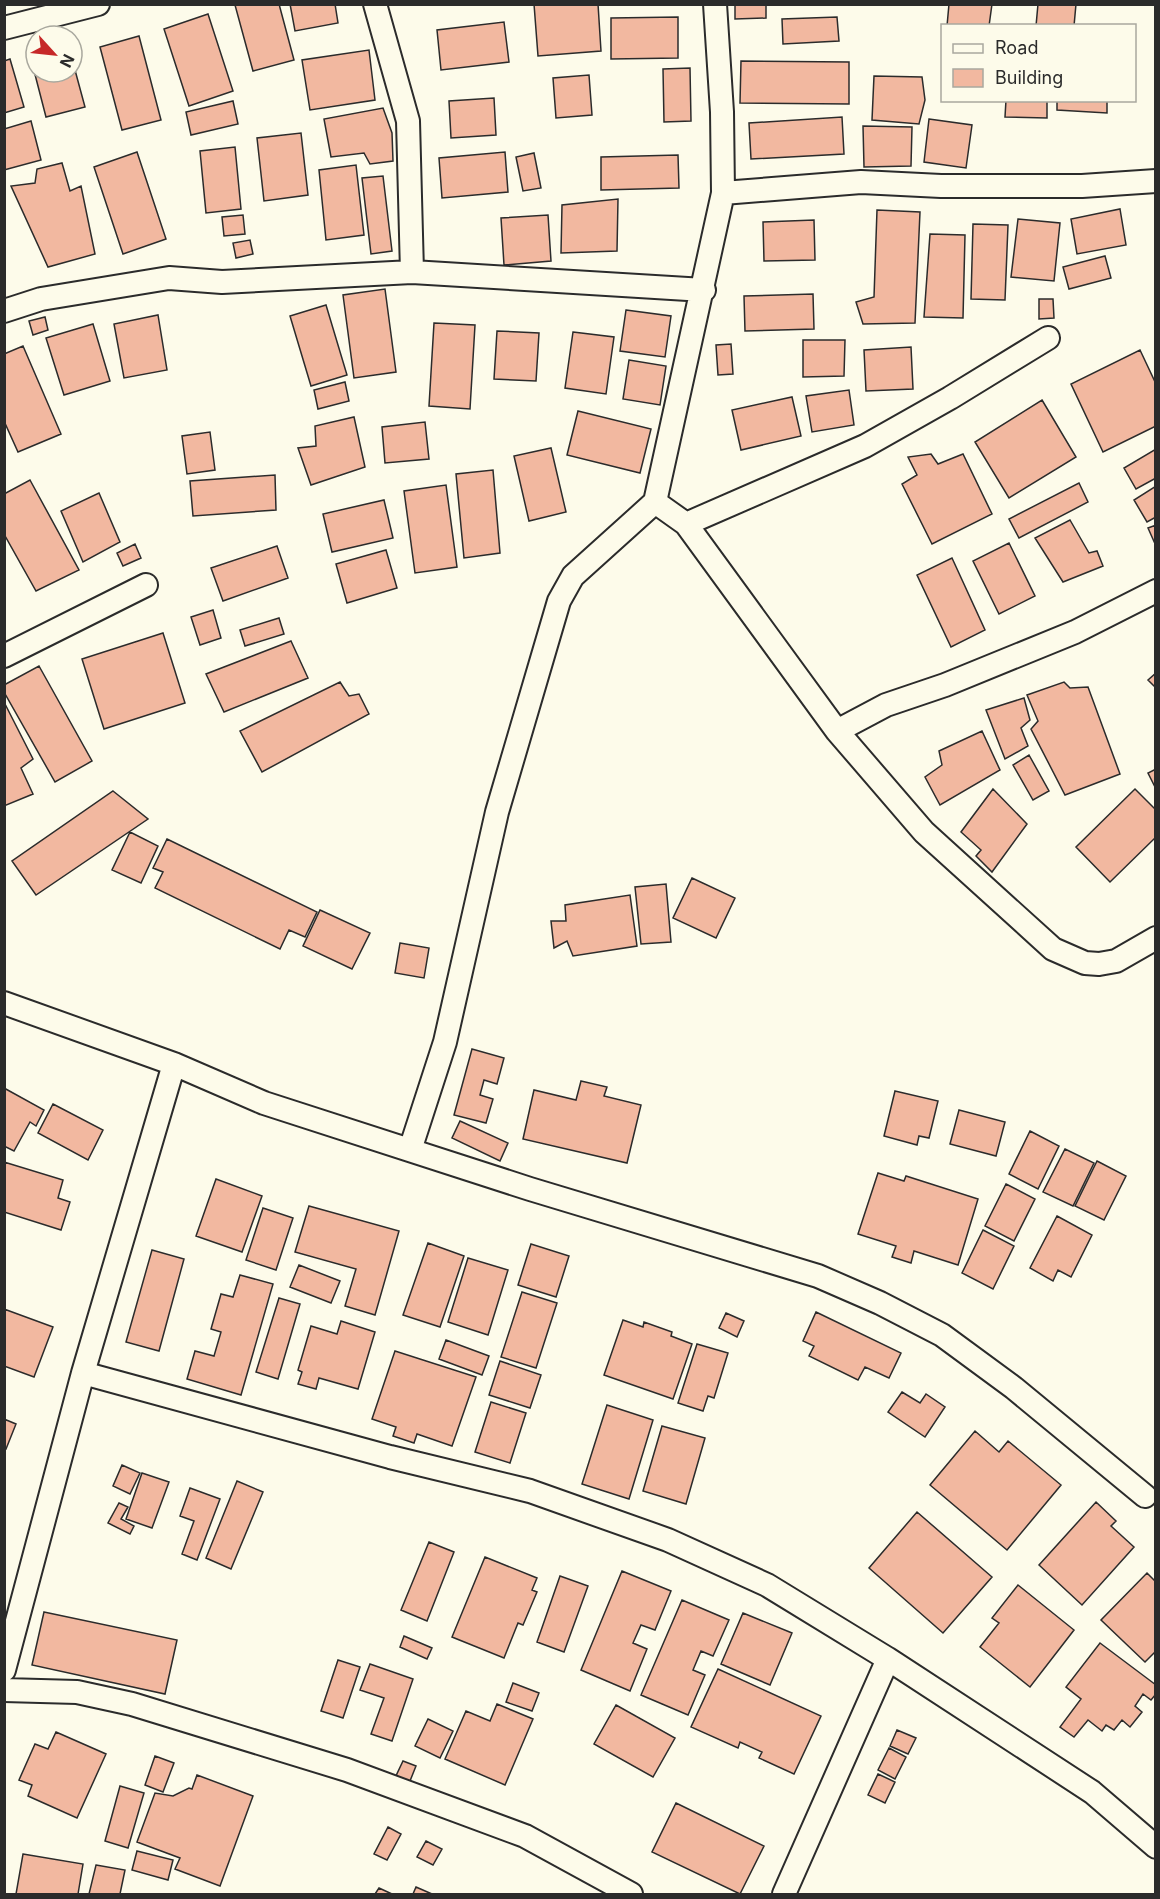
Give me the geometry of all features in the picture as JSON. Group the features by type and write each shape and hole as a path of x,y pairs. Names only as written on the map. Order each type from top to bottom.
{"street":[{"path":"4,28 98,4"},
{"path":"375,4 408,122 412,272"},
{"path":"410,1150 444,1042 497,812 559,602 573,576 655,502 704,290 723,193 722,112 715,4"},
{"path":"723,193 861,182 941,186 1082,186 1155,181"},
{"path":"4,311 41,299 170,278 222,282 412,272 704,290"},
{"path":"686,524 865,446 951,398 1048,338"},
{"path":"655,502 686,524 837,731 932,840 1053,949 1085,963 1099,964 1116,962 1155,938"},
{"path":"4,656 146,585"},
{"path":"837,731 886,705 945,685 1075,632 1155,591"},
{"path":"4,1003 174,1064 264,1103 818,1276 880,1303 942,1335 1014,1388 1145,1496"},
{"path":"4,1670 83,1373 174,1064"},
{"path":"83,1373 378,1454 530,1491 668,1540 767,1585 888,1659 1092,1792 1155,1847"},
{"path":"784,1894 888,1659"},
{"path":"4,1690 77,1692 132,1704 347,1770 525,1836 631,1894"}],"building":[{"path":"279,4 294,60 253,71 235,5"},
{"path":"290,4 335,4 338,23 295,31"},
{"path":"534,4 598,4 601,51 538,56"},
{"path":"735,4 766,4 766,18 735,19"},
{"path":"949,4 992,4 989,24 947,24"},
{"path":"1038,4 1076,4 1074,24 1036,24"},
{"path":"208,14 233,91 189,106 164,29"},
{"path":"678,17 678,58 611,59 611,18"},
{"path":"837,17 839,41 783,44 782,19"},
{"path":"504,22 509,62 441,70 437,30"},
{"path":"139,36 161,120 122,130 100,47"},
{"path":"369,50 375,100 310,110 302,60"},
{"path":"10,59 24,107 4,113 4,61"},
{"path":"741,61 849,62 849,104 740,103"},
{"path":"690,68 691,121 664,122 663,69"},
{"path":"589,75 592,115 556,118 553,78"},
{"path":"874,76 922,77 925,100 919,124 872,120"},
{"path":"37,84 79,84 85,107 46,117"},
{"path":"494,98 496,135 451,138 449,101"},
{"path":"233,101 238,124 191,135 186,112"},
{"path":"1006,102 1047,102 1047,118 1005,117"},
{"path":"1057,102 1107,102 1107,113 1057,110"},
{"path":"383,108 392,133 393,161 370,164 364,153 331,157 324,119"},
{"path":"842,117 844,154 751,159 749,123"},
{"path":"929,119 972,125 966,168 924,162"},
{"path":"31,121 41,160 4,170 4,129"},
{"path":"863,126 912,127 911,166 864,167"},
{"path":"301,133 308,195 264,201 257,138"},
{"path":"235,147 241,209 206,213 200,151"},
{"path":"137,152 166,239 123,254 94,167"},
{"path":"505,152 508,192 442,198 439,158"},
{"path":"534,153 541,188 523,191 516,157"},
{"path":"678,155 679,188 601,190 601,157"},
{"path":"62,163 70,191 81,186 95,254 48,267 11,186 35,183 37,169"},
{"path":"356,165 364,235 326,240 319,170"},
{"path":"383,176 392,251 371,254 362,178"},
{"path":"618,199 617,251 561,253 562,205"},
{"path":"1120,209 1126,245 1077,254 1071,219"},
{"path":"877,210 920,212 915,323 863,324 856,302 874,297"},
{"path":"243,215 245,234 224,236 222,217"},
{"path":"548,215 551,261 504,265 501,218"},
{"path":"1018,219 1060,223 1054,281 1011,277"},
{"path":"814,220 815,260 764,261 763,222"},
{"path":"973,224 1008,225 1005,300 971,299"},
{"path":"930,234 965,235 963,318 924,317"},
{"path":"250,240 253,254 236,258 233,243"},
{"path":"1105,256 1111,278 1069,289 1063,267"},
{"path":"385,289 396,372 354,378 343,295"},
{"path":"813,294 814,329 745,331 744,296"},
{"path":"1039,299 1053,299 1054,318 1039,319"},
{"path":"326,305 347,375 311,386 290,316"},
{"path":"626,310 671,316 665,357 620,351"},
{"path":"158,315 167,370 124,378 114,324"},
{"path":"45,317 48,330 33,335 29,321"},
{"path":"434,323 475,325 470,409 429,406"},
{"path":"93,324 110,381 64,395 46,338"},
{"path":"497,331 539,333 536,381 494,379"},
{"path":"573,332 614,337 606,394 565,388"},
{"path":"803,340 845,340 844,376 803,377"},
{"path":"731,344 733,374 718,375 716,345"},
{"path":"23,346 61,434 18,452 4,421 4,354"},
{"path":"911,347 913,389 866,391 864,350"},
{"path":"1140,350 1156,384 1156,426 1103,452 1071,384"},
{"path":"629,360 666,366 660,405 623,399"},
{"path":"345,382 349,401 318,409 314,390"},
{"path":"849,390 854,425 812,432 806,396"},
{"path":"792,397 801,436 741,450 732,410"},
{"path":"1042,400 1076,457 1009,498 975,442"},
{"path":"578,411 651,429 640,473 567,455"},
{"path":"354,417 365,467 311,485 298,448 316,446 315,426"},
{"path":"425,422 429,459 385,463 382,427"},
{"path":"210,432 215,470 187,474 182,436"},
{"path":"551,448 566,512 529,521 514,456"},
{"path":"1156,449 1156,478 1136,489 1124,468"},
{"path":"931,454 938,464 963,454 992,514 932,544 902,484 917,475 908,457"},
{"path":"493,470 500,553 464,558 456,474"},
{"path":"275,475 276,510 193,516 190,481"},
{"path":"30,480 79,570 36,591 4,534 4,494"},
{"path":"1079,483 1088,502 1019,538 1009,519"},
{"path":"446,485 457,567 415,573 404,491"},
{"path":"1156,486 1156,517 1147,522 1134,500"},
{"path":"99,493 120,542 83,562 61,511"},
{"path":"384,500 393,538 332,552 323,514"},
{"path":"1070,520 1089,553 1097,551 1103,566 1063,582 1035,538"},
{"path":"1156,525 1156,546 1148,528"},
{"path":"1009,543 1035,596 999,614 973,561"},
{"path":"135,544 141,558 123,566 117,553"},
{"path":"277,546 288,578 223,601 211,568"},
{"path":"386,550 397,588 347,603 336,564"},
{"path":"952,558 985,630 951,647 917,575"},
{"path":"213,610 221,638 200,645 191,617"},
{"path":"279,618 284,634 245,646 240,630"},
{"path":"163,633 185,703 104,729 82,659"},
{"path":"291,641 308,678 224,712 206,674"},
{"path":"39,666 92,761 55,782 4,692 4,685"},
{"path":"1156,673 1156,688 1148,680"},
{"path":"340,682 349,696 359,694 369,714 262,772 240,731"},
{"path":"1064,682 1070,688 1088,687 1120,774 1065,795 1031,729 1038,721 1027,695"},
{"path":"1024,698 1030,720 1021,728 1028,746 1005,759 986,710"},
{"path":"4,702 33,759 21,768 33,794 4,806"},
{"path":"982,731 1000,770 940,805 925,777 942,765 939,751"},
{"path":"1029,755 1049,791 1033,800 1013,765"},
{"path":"1156,769 1156,789 1148,773"},
{"path":"993,789 1027,824 992,872 976,856 981,850 961,832"},
{"path":"1135,789 1156,810 1156,837 1110,882 1076,847"},
{"path":"113,791 148,819 36,895 12,861"},
{"path":"130,832 158,846 141,883 112,870"},
{"path":"167,839 317,912 305,937 289,930 280,949 155,888 163,872 153,868"},
{"path":"692,878 735,898 716,938 673,918"},
{"path":"666,884 671,942 641,944 635,887"},
{"path":"630,895 637,946 573,956 567,941 554,948 551,921 566,921 565,905"},
{"path":"320,910 370,933 352,969 303,946"},
{"path":"400,943 429,948 424,978 395,973"},
{"path":"472,1049 504,1058 497,1084 484,1080 480,1095 493,1099 486,1123 454,1115"},
{"path":"581,1081 607,1087 604,1096 641,1105 627,1163 523,1139 534,1090 576,1100"},
{"path":"4,1088 44,1110 36,1126 30,1122 14,1151 4,1146"},
{"path":"895,1091 938,1101 929,1138 919,1136 917,1145 884,1136"},
{"path":"53,1104 103,1130 88,1160 38,1133"},
{"path":"959,1110 1005,1122 996,1156 950,1144"},
{"path":"460,1121 508,1143 500,1161 452,1138"},
{"path":"1030,1131 1059,1146 1038,1189 1009,1174"},
{"path":"1065,1149 1094,1163 1073,1206 1043,1192"},
{"path":"1097,1161 1126,1176 1104,1220 1075,1206"},
{"path":"4,1162 63,1180 58,1198 70,1202 61,1230 4,1212"},
{"path":"878,1173 904,1181 906,1176 978,1199 958,1265 914,1251 911,1263 892,1257 896,1246 858,1234"},
{"path":"216,1179 262,1196 242,1252 196,1236"},
{"path":"1006,1184 1035,1199 1014,1241 985,1226"},
{"path":"309,1206 399,1231 375,1315 345,1306 356,1269 295,1252"},
{"path":"263,1208 293,1218 276,1270 246,1260"},
{"path":"1057,1216 1092,1235 1071,1277 1058,1270 1053,1281 1030,1268"},
{"path":"983,1230 1014,1246 993,1289 962,1273"},
{"path":"428,1243 464,1256 440,1327 403,1315"},
{"path":"531,1244 569,1256 556,1297 518,1285"},
{"path":"152,1250 184,1259 159,1351 126,1342"},
{"path":"468,1258 508,1270 488,1335 448,1322"},
{"path":"299,1265 340,1281 331,1303 290,1287"},
{"path":"240,1275 273,1284 241,1395 187,1379 195,1351 214,1356 221,1332 211,1329 221,1294 233,1297"},
{"path":"522,1292 557,1303 536,1368 501,1357"},
{"path":"279,1298 300,1304 278,1379 256,1372"},
{"path":"4,1309 53,1327 34,1377 4,1366"},
{"path":"816,1312 901,1353 889,1378 865,1367 858,1380 809,1356 814,1346 803,1341"},
{"path":"726,1313 744,1321 737,1337 719,1328"},
{"path":"623,1320 643,1327 644,1322 672,1332 671,1336 692,1344 673,1399 604,1375"},
{"path":"341,1321 375,1332 358,1389 319,1378 316,1389 298,1384 302,1372 298,1370 311,1326 337,1334"},
{"path":"446,1340 489,1356 482,1375 439,1359"},
{"path":"697,1344 728,1353 714,1398 708,1396 703,1411 678,1403"},
{"path":"395,1351 476,1377 452,1446 417,1434 414,1443 393,1436 396,1427 372,1419"},
{"path":"500,1361 541,1375 530,1408 489,1395"},
{"path":"902,1392 920,1403 926,1394 945,1407 925,1437 888,1412"},
{"path":"491,1402 526,1413 510,1463 475,1452"},
{"path":"607,1405 653,1420 629,1499 582,1484"},
{"path":"4,1419 16,1424 6,1449 4,1448"},
{"path":"662,1426 705,1438 686,1504 643,1491"},
{"path":"975,1431 999,1452 1008,1441 1061,1485 1007,1550 930,1485"},
{"path":"122,1465 140,1473 130,1494 113,1486"},
{"path":"142,1473 169,1482 152,1528 126,1519"},
{"path":"237,1481 263,1492 231,1569 206,1558"},
{"path":"190,1488 220,1499 197,1560 182,1554 194,1521 180,1516"},
{"path":"1096,1502 1116,1521 1111,1526 1134,1547 1082,1605 1039,1565"},
{"path":"119,1503 128,1507 121,1519 134,1526 130,1534 108,1523"},
{"path":"917,1512 992,1577 943,1633 869,1568"},
{"path":"429,1542 454,1552 427,1621 401,1610"},
{"path":"485,1557 537,1578 532,1590 537,1592 523,1625 518,1623 504,1658 452,1637"},
{"path":"622,1571 671,1591 655,1630 641,1625 633,1643 647,1649 630,1691 581,1670"},
{"path":"1147,1573 1156,1582 1156,1651 1145,1662 1101,1620"},
{"path":"560,1576 588,1586 564,1652 537,1642"},
{"path":"1018,1585 1074,1630 1030,1687 980,1647 999,1623 992,1618"},
{"path":"682,1600 729,1620 713,1656 701,1651 693,1670 705,1675 688,1715 641,1695"},
{"path":"44,1612 177,1640 165,1694 32,1665"},
{"path":"743,1613 792,1633 770,1685 721,1664"},
{"path":"404,1636 432,1648 427,1659 400,1647"},
{"path":"1100,1643 1156,1685 1156,1694 1151,1700 1143,1694 1135,1706 1142,1712 1130,1727 1122,1720 1114,1730 1106,1725 1102,1731 1088,1720 1074,1737 1060,1727 1081,1699 1066,1687"},
{"path":"338,1660 360,1667 343,1718 321,1711"},
{"path":"370,1664 413,1679 392,1741 371,1734 384,1698 360,1690"},
{"path":"718,1669 821,1716 794,1774 759,1758 762,1752 740,1742 738,1748 691,1727"},
{"path":"513,1683 539,1693 532,1711 506,1702"},
{"path":"497,1704 533,1719 505,1785 445,1759 466,1711 490,1721"},
{"path":"616,1705 675,1738 653,1777 594,1744"},
{"path":"428,1719 453,1731 440,1758 415,1746"},
{"path":"897,1730 916,1738 908,1754 890,1746"},
{"path":"56,1732 106,1754 77,1818 28,1796 32,1785 19,1780 35,1744 48,1749"},
{"path":"889,1748 906,1757 895,1779 878,1770"},
{"path":"155,1756 174,1763 163,1792 145,1785"},
{"path":"403,1761 416,1766 408,1786 394,1780"},
{"path":"878,1774 895,1782 885,1803 868,1795"},
{"path":"197,1775 253,1796 220,1886 175,1869 180,1858 137,1842 155,1793 173,1796 189,1788 192,1789"},
{"path":"120,1786 144,1793 128,1848 105,1841"},
{"path":"676,1803 764,1846 740,1894 652,1852"},
{"path":"388,1827 401,1834 387,1860 374,1854"},
{"path":"426,1841 442,1849 433,1865 417,1857"},
{"path":"137,1851 173,1860 168,1880 132,1870"},
{"path":"23,1854 83,1864 78,1894 16,1894"},
{"path":"96,1865 125,1870 120,1894 89,1894"},
{"path":"416,1887 432,1894 413,1894"},
{"path":"379,1888 392,1894 375,1894"}]}
